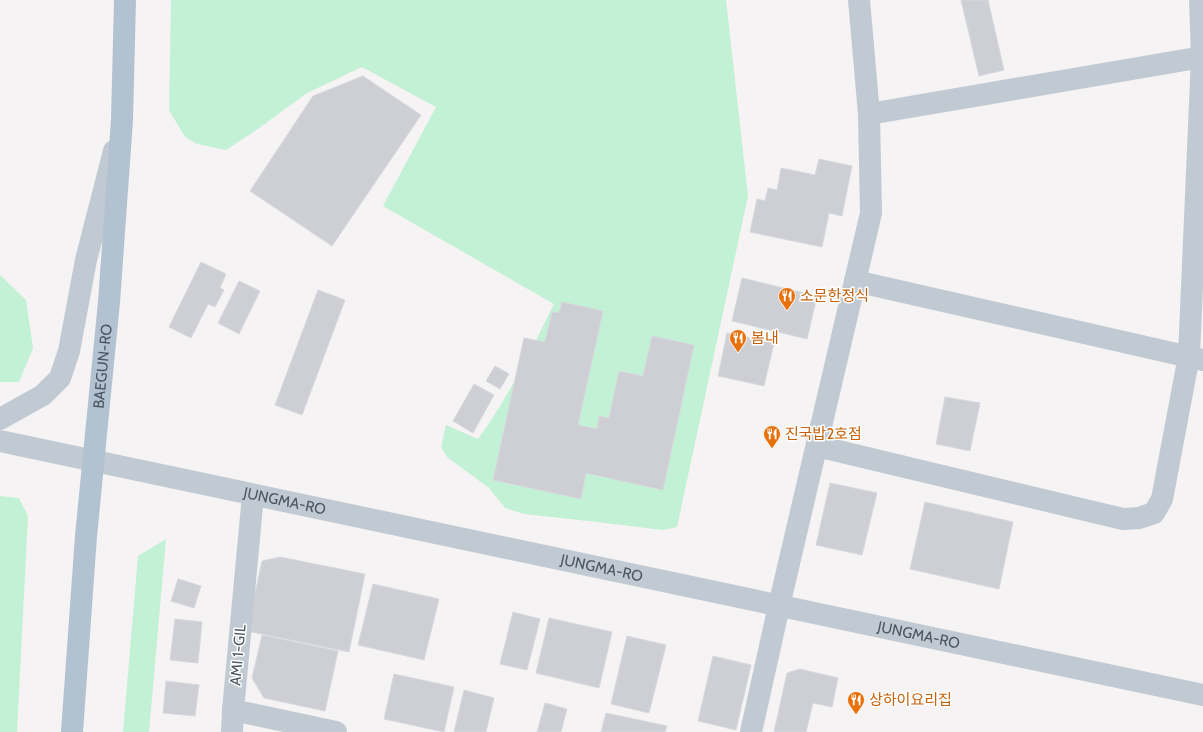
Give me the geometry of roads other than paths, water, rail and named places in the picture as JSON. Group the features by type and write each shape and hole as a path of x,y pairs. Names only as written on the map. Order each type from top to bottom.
{"main road":[{"name":"BAEGUN-RO","path":"72,732 92,461 109,302 122,120 125,0"}],"street":[{"path":"751,732 871,213 869,114 859,0"},
{"path":"817,446 1123,519 1139,518 1154,513 1162,499 1196,358 1202,57 1200,0"},
{"path":"869,114 1202,57"},
{"path":"0,419 43,394 60,378 69,351 86,260 122,120"},
{"path":"855,280 1196,358"},
{"name":"JUNGMA-RO","path":"0,442 1203,695"},
{"name":"AMI 1-GIL","path":"232,732 253,495"},
{"path":"233,710 336,732"}],"place":[{"name":"소문한정식","path":"787,311"},
{"name":"봄내","path":"738,353"},
{"name":"진국밥2호점","path":"772,449"},
{"name":"상하이요리집","path":"856,715"}]}
